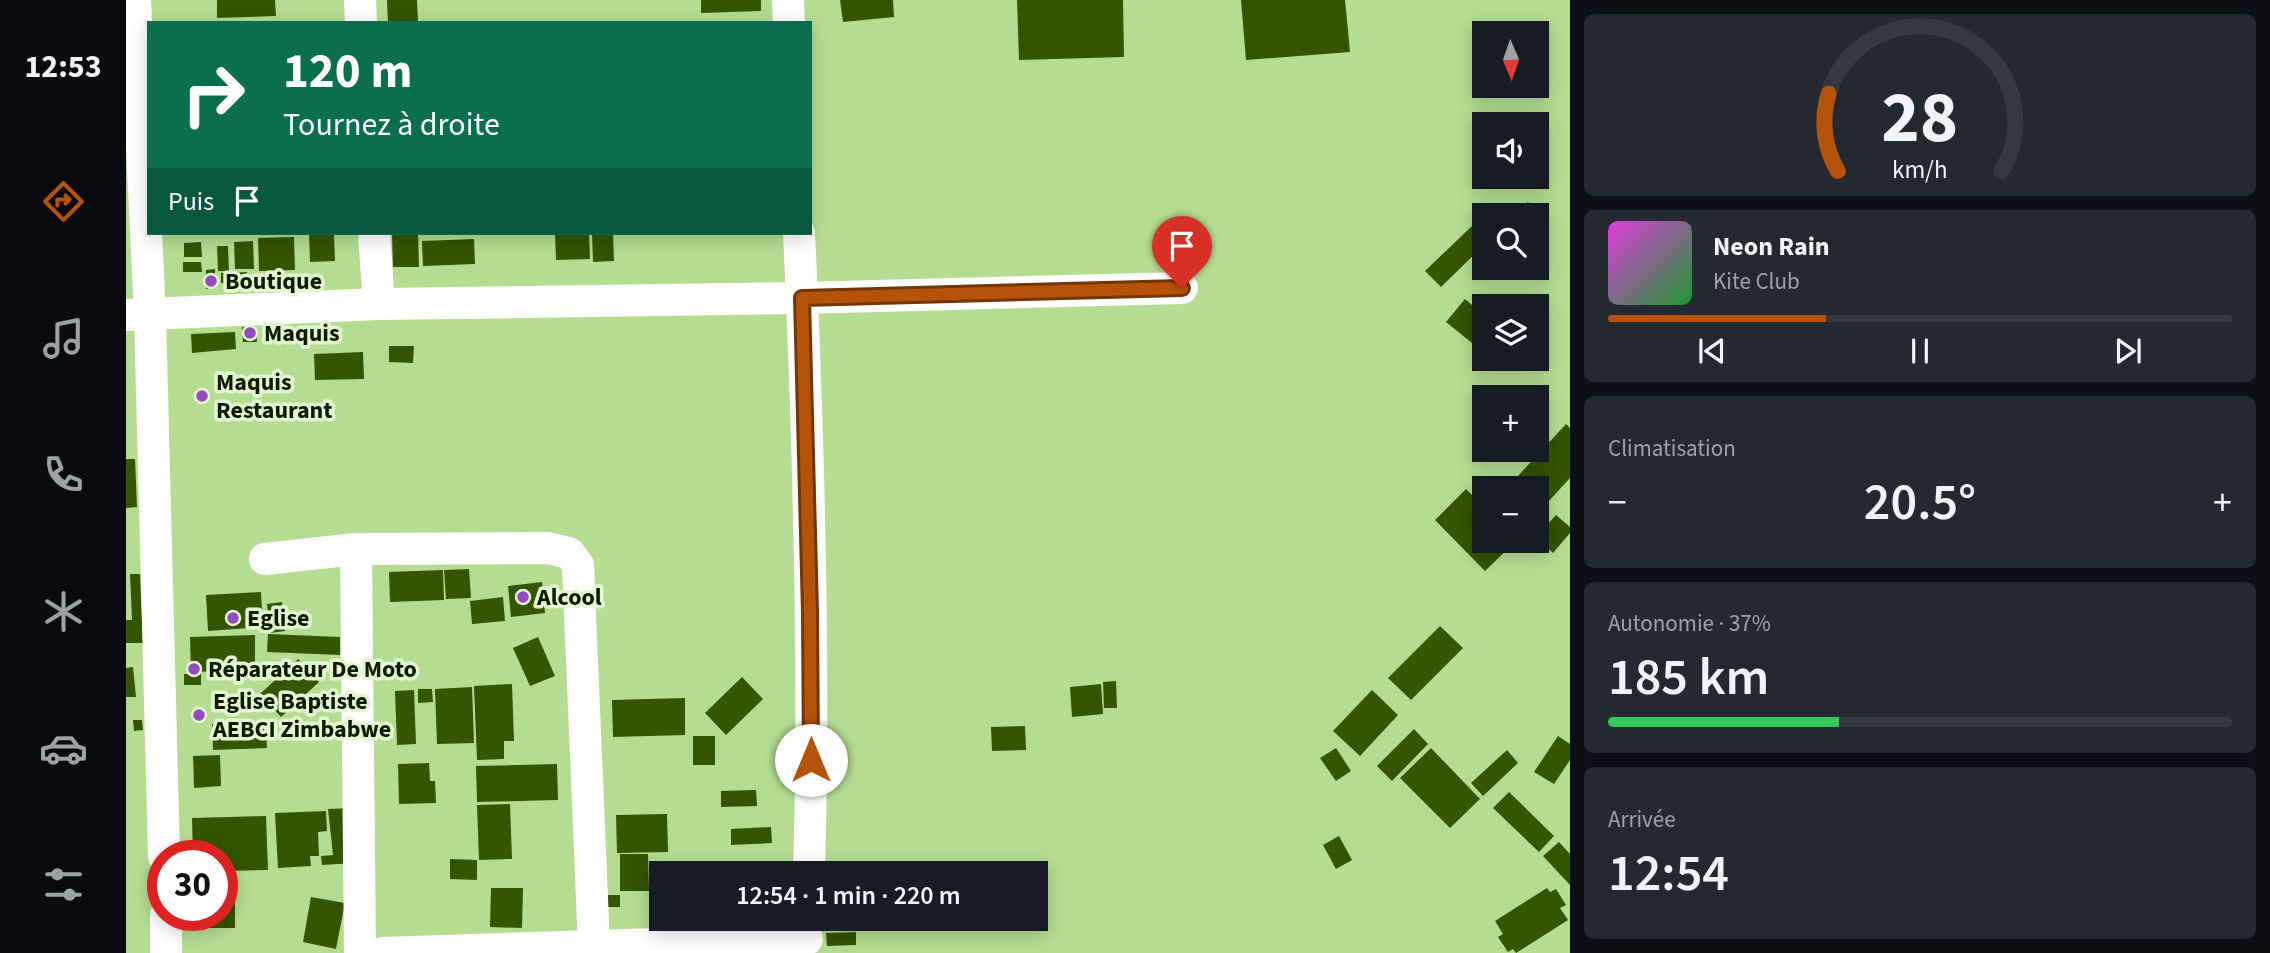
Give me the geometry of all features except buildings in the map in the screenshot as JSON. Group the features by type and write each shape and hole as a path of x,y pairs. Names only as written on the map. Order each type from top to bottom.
{"street":[{"path":"135,0 138,315 163,840"},
{"path":"360,0 361,21"},
{"path":"788,0 789,21"},
{"path":"374,235 379,304"},
{"path":"799,235 811,626 809,861"},
{"path":"138,315 379,304 802,298 1182,288"},
{"path":"265,559 356,549 548,548 569,553 578,565 594,946"},
{"path":"356,549 360,953"},
{"path":"166,931 166,953"},
{"path":"383,953 807,937"}],"place":[{"name":"Boutique","path":"211,281"},
{"name":"Maquis","path":"250,333"},
{"name":"Maquis Restaurant","path":"202,396"},
{"name":"Alcool","path":"523,597"},
{"name":"Eglise","path":"233,618"},
{"name":"Réparateur De Moto","path":"194,669"},
{"name":"Eglise Baptiste AEBCI Zimbabwe","path":"199,715"}],"route":[{"path":"811,760 802,298 1182,288"}]}
